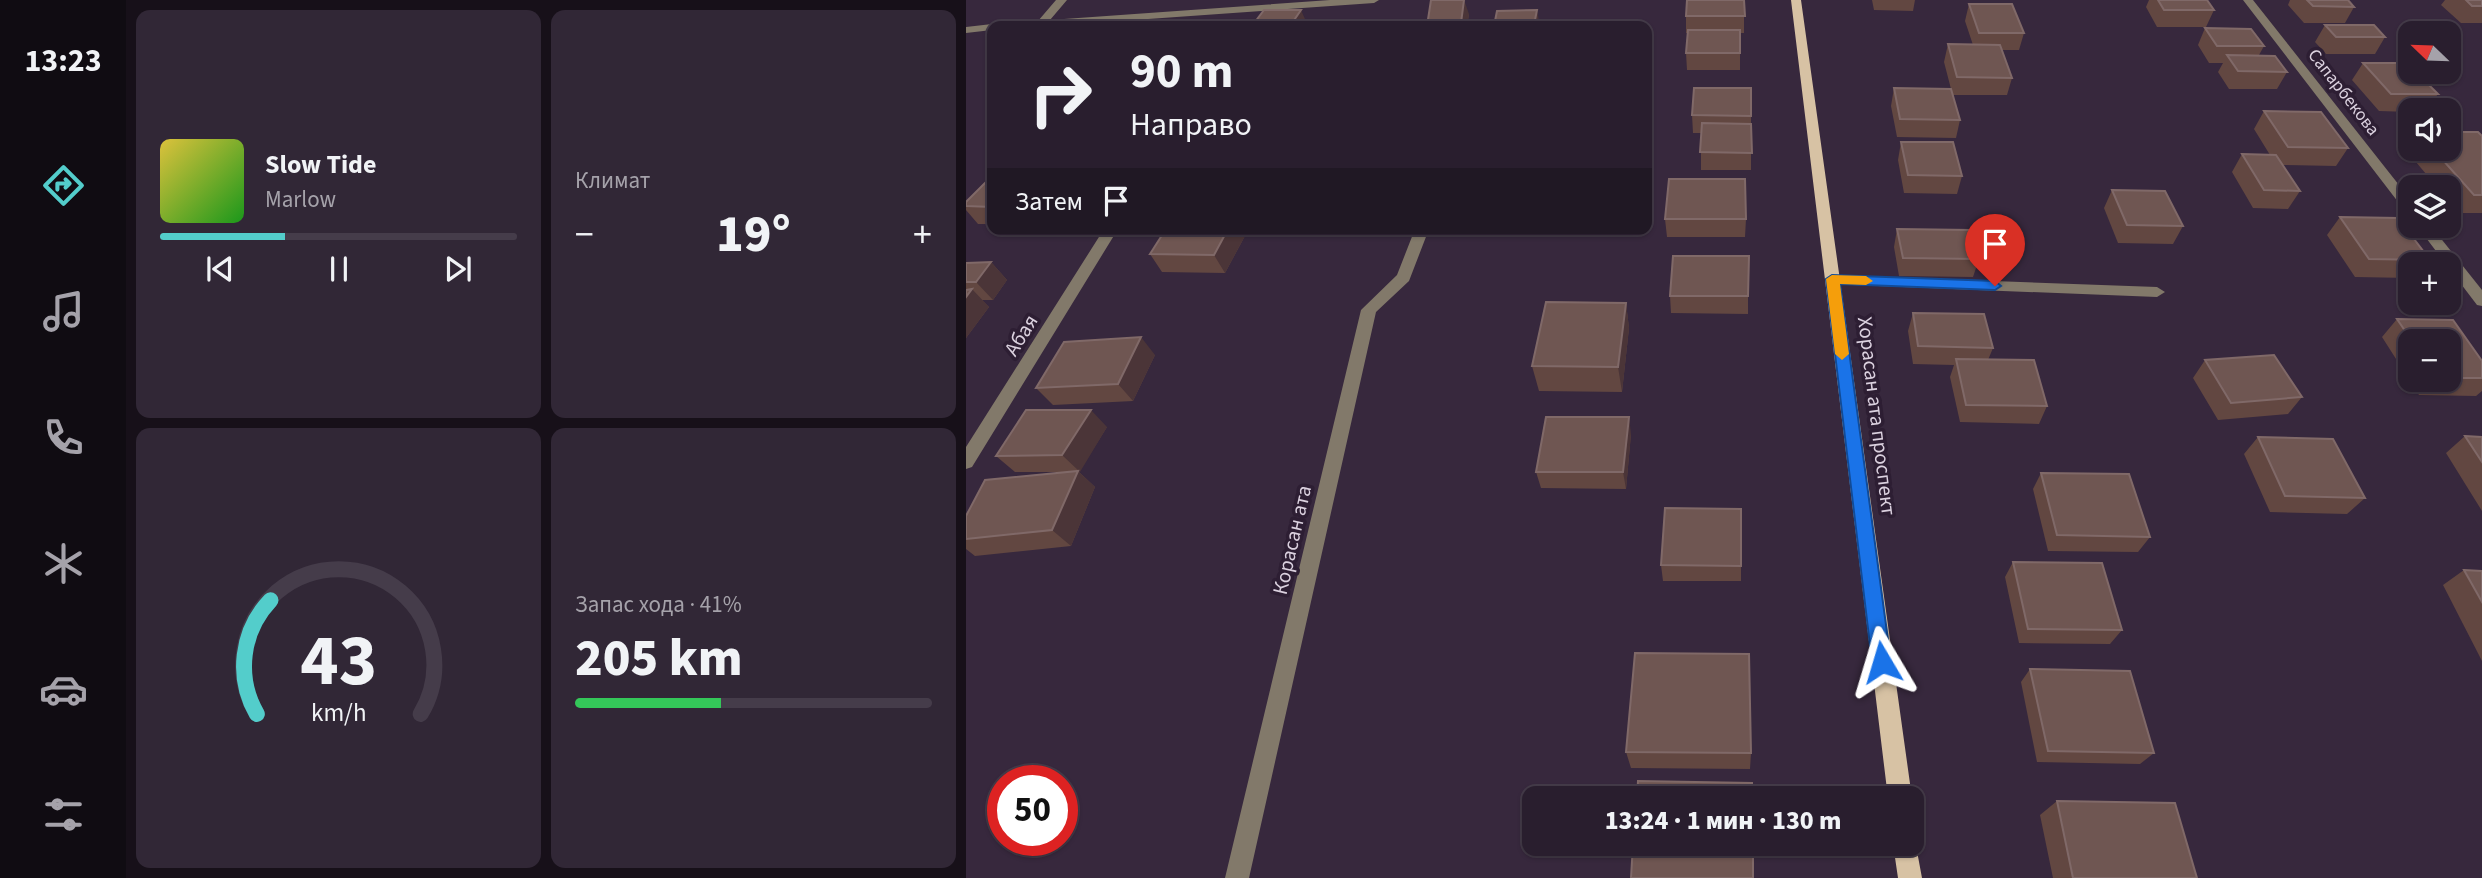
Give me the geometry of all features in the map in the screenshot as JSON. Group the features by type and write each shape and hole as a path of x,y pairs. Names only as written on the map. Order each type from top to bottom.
{"main road":[{"name":"Хорасан ата проспект","path":"1796,0 1897,786"},
{"path":"1907,856 1910,878"}],"street":[{"path":"1044,21 1062,0"},
{"path":"1245,14 1254,0"},
{"path":"1102,21 1245,14 1374,0"},
{"name":"Сапарбекова","path":"2248,0 2398,193"},
{"path":"966,30 987,28"},
{"name":"Абая","path":"966,462 1107,235"},
{"name":"Корасан ата","path":"1237,878 1369,310 1405,276 1421,235"},
{"path":"2433,238 2482,301"},
{"path":"1832,279 2157,292"}],"building":[{"path":"1431,0 1464,0 1461,21 1428,21"},
{"path":"1687,0 1744,0 1745,16 1686,16"},
{"path":"2158,0 2207,0 2214,10 2164,10"},
{"path":"2307,0 2348,0 2354,7 2313,6"},
{"path":"2466,0 2482,0 2482,6 2472,6"},
{"path":"1969,4 2012,4 2024,33 1979,33"},
{"path":"1264,10 1301,10 1293,21 1256,21"},
{"path":"1537,10 1535,21 1495,21 1497,11"},
{"path":"2325,25 2374,25 2385,37 2336,37"},
{"path":"2205,28 2251,29 2264,46 2217,46"},
{"path":"1688,30 1740,30 1740,53 1686,53"},
{"path":"1948,44 2000,45 2012,78 1957,77"},
{"path":"2227,55 2275,56 2287,72 2238,71"},
{"path":"2363,63 2398,63 2398,84 2428,84 2438,94 2391,94"},
{"path":"1694,88 1751,88 1751,116 1692,115"},
{"path":"1894,88 1951,89 1960,120 1900,119"},
{"path":"2264,111 2321,112 2348,148 2288,147"},
{"path":"1702,123 1751,124 1752,153 1700,152"},
{"path":"2461,132 2478,132 2482,136 2482,195 2474,195 2461,180 2461,175 2456,175 2444,161 2461,161"},
{"path":"1901,142 1953,142 1962,176 1908,175"},
{"path":"2242,154 2276,155 2300,191 2264,190"},
{"path":"1669,179 1745,179 1746,219 1665,219"},
{"path":"987,181 987,207 966,206 966,202"},
{"path":"2112,190 2165,191 2183,226 2127,225"},
{"path":"2340,217 2398,218 2398,238 2413,238 2424,252 2398,252 2398,259 2369,259"},
{"path":"1897,229 1971,230 1979,259 1903,258"},
{"path":"1162,235 1225,235 1214,255 1150,254"},
{"path":"1673,256 1749,256 1748,296 1670,296"},
{"path":"991,262 976,282 966,282 966,263"},
{"path":"1546,302 1626,303 1618,367 1532,366"},
{"path":"1913,313 1984,314 1993,348 1918,346"},
{"path":"2397,319 2453,320 2459,329 2404,329"},
{"path":"2461,331 2482,361 2482,378 2461,378"},
{"path":"1141,337 1118,384 1036,388 1064,342"},
{"path":"2274,355 2302,397 2231,403 2205,360"},
{"path":"1956,359 2034,360 2047,406 1966,405"},
{"path":"1026,410 1091,410 1062,455 996,456"},
{"path":"1546,417 1629,417 1623,472 1536,472"},
{"path":"2465,436 2482,437 2482,462"},
{"path":"2258,437 2333,439 2365,498 2285,496"},
{"path":"1078,471 1052,530 966,539 966,516 985,480"},
{"path":"2041,473 2129,474 2150,537 2057,535"},
{"path":"1665,508 1741,509 1741,566 1661,565"},
{"path":"2013,562 2102,563 2122,630 2028,629"},
{"path":"2464,570 2482,571 2482,602"},
{"path":"1635,653 1749,654 1751,753 1626,752"},
{"path":"2030,669 2130,671 2154,753 2048,751"},
{"path":"1638,781 1752,783 1752,786 1638,786"},
{"path":"2057,801 2175,803 2197,878 2073,878"},
{"path":"1632,856 1753,856 1753,878 1631,878"}],"slow traffic":[{"path":"1842,354 1832,279 1866,281"}],"route":[{"path":"1882,662 1832,279 1995,286"}]}
